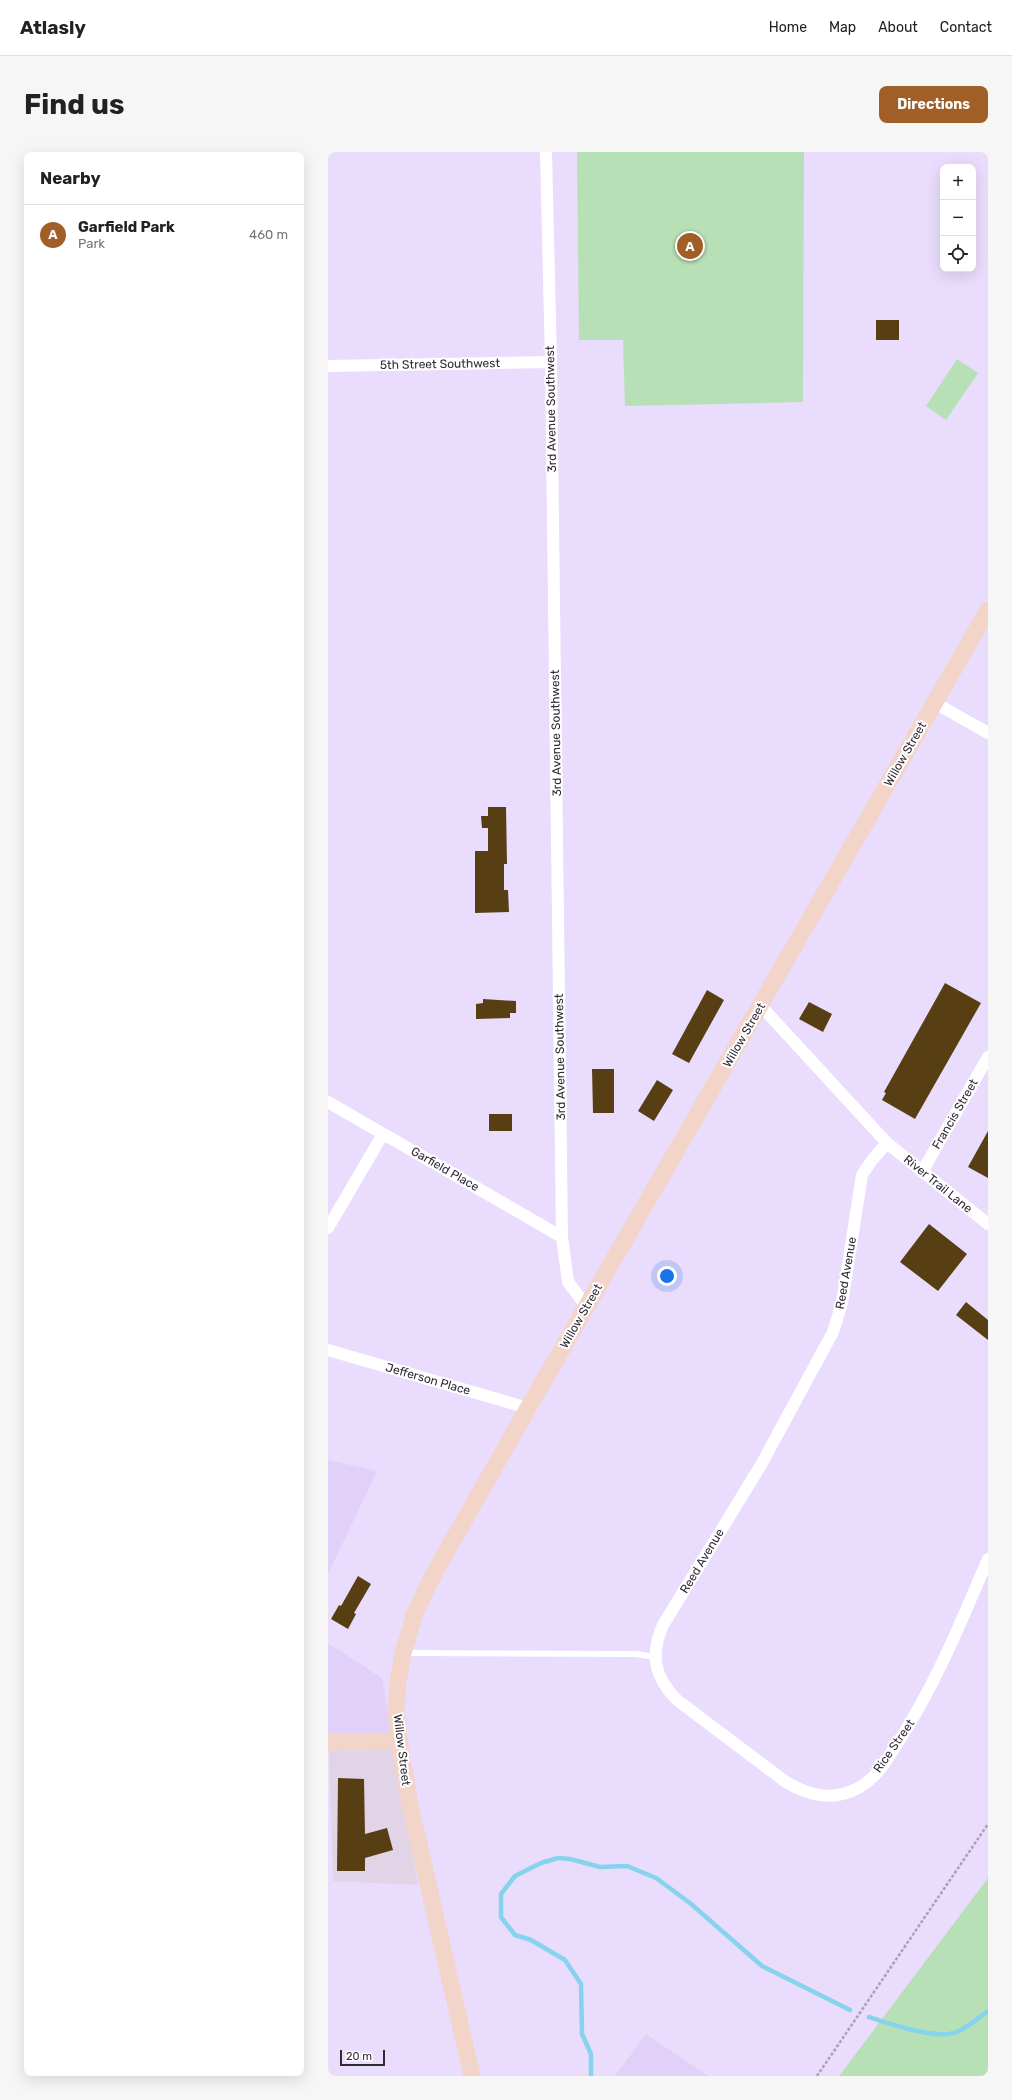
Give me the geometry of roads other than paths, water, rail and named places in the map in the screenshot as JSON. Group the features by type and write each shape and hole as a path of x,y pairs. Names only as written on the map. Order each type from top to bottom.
{"street":[{"name":"3rd Avenue Southwest","path":"546,152 551,362 562,1237 568,1282 587,1306"},
{"name":"5th Street Southwest","path":"328,366 551,362"},
{"name":"Willow Street","path":"472,2076 410,1805 399,1741 396,1712 398,1682 403,1653 415,1613 432,1577 528,1408 988,610"},
{"path":"935,703 988,733"},
{"path":"761,1006 887,1143"},
{"name":"Francis Street","path":"922,1172 988,1057"},
{"name":"Garfield Place","path":"328,1102 562,1237"},
{"path":"328,1228 383,1134"},
{"name":"River Trail Lane","path":"887,1143 988,1224"},
{"name":"Reed Avenue","path":"664,1625 761,1465 833,1332 842,1303 862,1175 872,1160 887,1143"},
{"name":"Jefferson Place","path":"328,1350 528,1408"},
{"name":"Rice Street","path":"664,1625 657,1640 655,1657 658,1674 665,1688 677,1700 786,1782 803,1792 825,1796 845,1794 860,1787 876,1773 913,1720 944,1660 988,1559"},
{"path":"328,1742 399,1741"}],"lane":[{"path":"403,1653 636,1654 655,1657"}],"waterway":[{"path":"591,2076 591,2054 582,2034 581,1984 565,1960 531,1940 515,1935 501,1917 501,1894 515,1876 541,1863 558,1858 570,1859 600,1867 627,1866 656,1878 690,1903 762,1966 850,2010"},
{"path":"869,2017 925,2033 948,2034 961,2030 988,2011"}],"place":[{"name":"Garfield Park","path":"690,246"}]}
